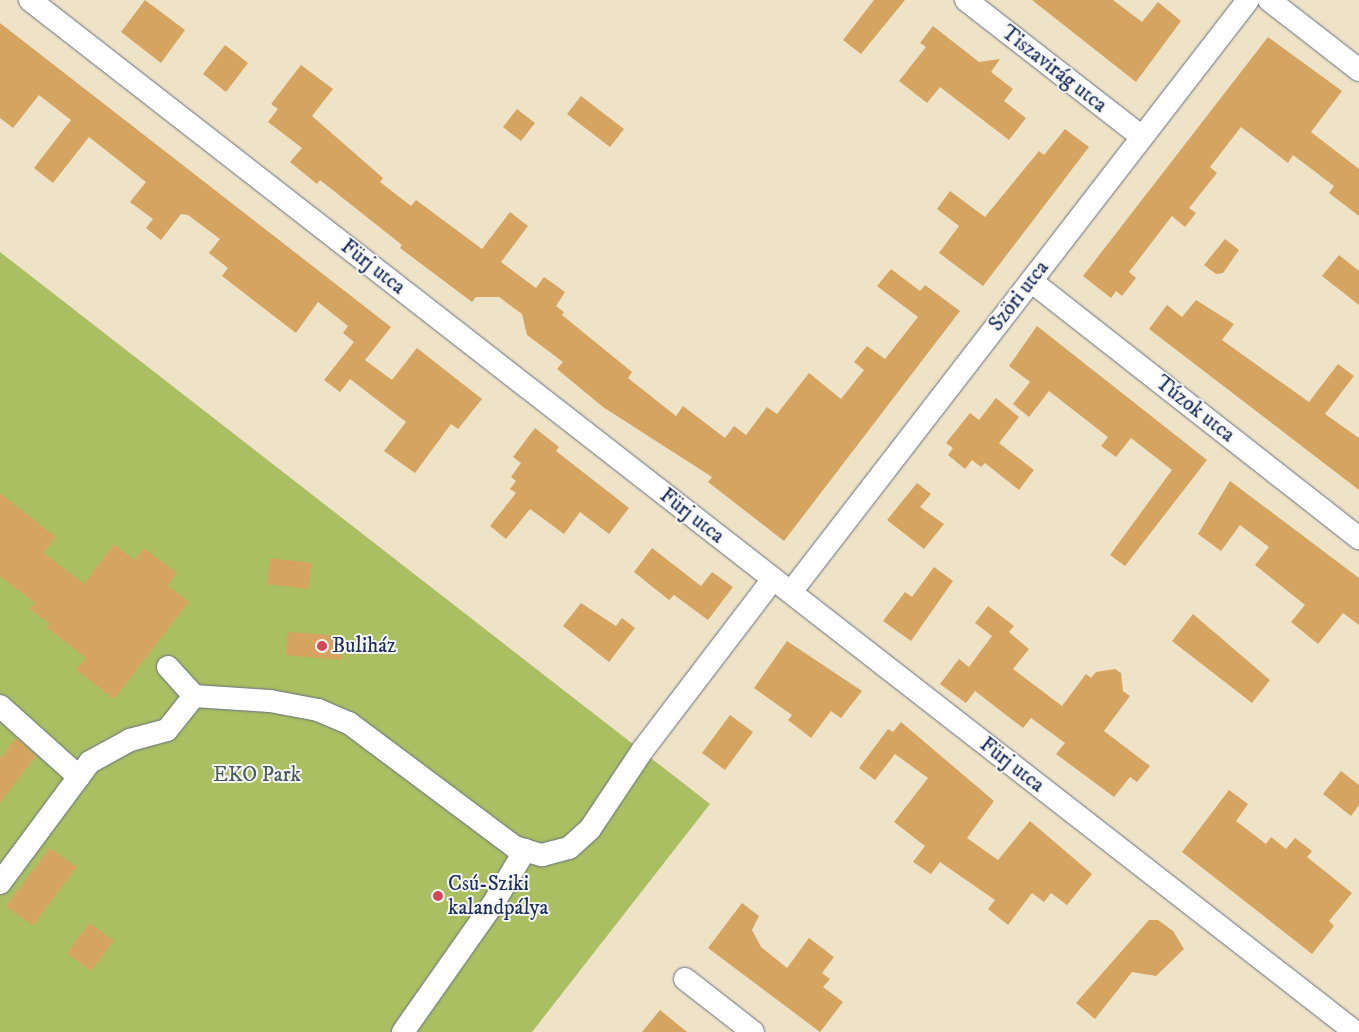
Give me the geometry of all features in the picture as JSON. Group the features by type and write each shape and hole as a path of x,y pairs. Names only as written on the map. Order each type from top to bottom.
{"street":[{"name":"Fürj utca","path":"30,0 1355,1032"},
{"name":"Tiszavirág utca","path":"966,0 1142,138"},
{"name":"Szöri utca","path":"791,592 1248,0"},
{"path":"1269,0 1359,70"},
{"name":"Túzok utca","path":"1032,281 1359,538"},
{"path":"168,667 194,696 270,701 318,710 349,723 525,850 542,855 569,848 590,829 642,751 773,579"},
{"path":"0,883 90,762 122,744 167,730 194,696"},
{"path":"0,706 79,776"},
{"path":"403,1032 493,904 525,850"},
{"path":"685,979 753,1032"}],"green space":[{"name":"EKO Park","path":"0,252 710,804 532,1032 0,1032"}],"building":[{"path":"145,0 185,30 161,63 121,32"},
{"path":"874,0 905,0 861,54 843,40"},
{"path":"1032,0 1113,0 1142,22 1158,2 1181,21 1136,82"},
{"path":"0,23 391,327 365,360 392,380 417,348 482,399 458,429 451,424 415,473 384,451 406,422 350,379 340,392 324,380 354,342 343,333 348,326 318,302 296,333 222,276 228,268 209,253 220,239 188,215 181,214 161,240 146,228 153,219 130,202 146,182 89,137 53,183 34,168 71,120 39,95 13,128 0,118"},
{"path":"933,26 979,62 1000,59 991,72 1013,89 1004,101 1026,118 1009,140 940,87 927,103 899,81 926,47 920,43"},
{"path":"1268,37 1342,91 1311,132 1359,169 1359,216 1329,193 1334,186 1293,155 1288,163 1241,127 1210,167 1217,173 1189,208 1196,213 1185,227 1172,216 1129,272 1136,278 1122,296 1116,291 1111,298 1083,276"},
{"path":"225,45 248,63 226,92 203,74"},
{"path":"301,65 333,89 312,116 383,178 380,182 411,206 416,200 482,249 510,212 528,226 501,262 536,288 544,277 565,292 556,306 564,312 562,315 632,372 628,378 676,416 683,406 725,438 734,426 746,435 767,407 777,414 809,373 841,399 864,370 854,362 867,346 885,359 918,317 877,286 891,269 920,291 925,285 960,311 784,541 708,482 712,477 603,407 557,369 563,362 527,335 522,314 499,297 476,297 472,302 400,248 402,245 320,180 317,184 290,162 302,148 268,122 278,109 271,104"},
{"path":"581,96 624,129 610,147 567,114"},
{"path":"517,109 535,123 521,141 503,127"},
{"path":"1065,129 1089,147 983,286 939,253 959,226 937,209 950,191 985,217 1039,151 1044,155"},
{"path":"1225,239 1239,250 1223,273 1216,274 1204,265"},
{"path":"1339,255 1359,271 1359,305 1322,276"},
{"path":"1196,300 1234,324 1222,340 1309,402 1338,364 1354,376 1325,414 1359,438 1359,490 1149,329 1167,305 1182,317"},
{"path":"1037,326 1207,460 1125,566 1110,555 1172,470 1131,438 1116,457 1101,446 1108,437 1049,391 1029,417 1013,404 1030,382 1009,366"},
{"path":"996,398 1019,417 999,443 1034,470 1019,490 985,463 981,467 972,460 965,469 948,455 953,448 946,443 970,413 979,420"},
{"path":"535,428 559,447 556,451 629,508 609,534 580,512 564,534 530,509 506,539 490,526 516,493 510,489 516,481 511,477 521,463 513,457"},
{"path":"1230,481 1359,578 1359,625 1343,613 1318,644 1291,622 1305,605 1255,565 1269,547 1240,525 1221,551 1198,534"},
{"path":"917,483 931,494 920,507 944,524 924,549 887,520"},
{"path":"0,493 56,537 44,553 84,584 114,544 135,560 144,548 177,573 168,586 189,602 114,699 76,670 86,658 47,628 50,624 30,609 35,603 0,576"},
{"path":"652,548 701,586 712,572 733,587 708,620 674,595 669,600 634,572"},
{"path":"270,558 312,563 308,589 267,584"},
{"path":"934,567 953,581 911,641 883,621 905,592 912,597"},
{"path":"581,603 616,626 622,618 635,628 609,662 563,626"},
{"path":"988,606 1014,626 1009,632 1029,649 1013,669 1062,706 1086,674 1091,678 1096,672 1115,669 1121,673 1123,691 1130,696 1104,731 1150,766 1137,782 1130,777 1114,797 1056,754 1065,743 1031,718 1023,728 975,691 966,703 940,684 959,659 969,667 992,636 975,623"},
{"path":"1193,614 1270,680 1252,703 1172,641"},
{"name":"Buliház","path":"288,632 344,636 342,660 286,655"},
{"path":"787,641 862,691 841,718 831,711 811,738 788,720 792,715 754,688"},
{"path":"730,715 753,732 725,770 702,753"},
{"path":"901,722 994,801 967,838 998,860 1030,821 1092,874 1067,905 1051,893 1044,902 1032,893 1008,925 988,909 995,900 940,862 931,874 913,862 925,846 894,822 928,778 895,754 875,780 859,768 888,729 893,732"},
{"path":"16,738 36,756 0,803 0,759"},
{"path":"1341,771 1359,785 1359,805 1351,816 1323,794"},
{"path":"1229,790 1248,804 1236,821 1266,844 1271,837 1286,849 1295,838 1312,851 1307,857 1352,893 1329,921 1334,926 1312,954 1182,852"},
{"path":"50,848 77,867 33,926 6,906"},
{"path":"742,903 759,916 752,930 761,947 787,968 809,938 834,957 822,973 830,979 823,987 843,1002 820,1032 708,948"},
{"path":"1149,920 1158,920 1173,931 1184,949 1156,976 1132,972 1095,1019 1076,1003"},
{"path":"90,923 114,941 91,971 67,953"},
{"path":"660,1010 687,1032 642,1032"}],"place":[{"name":"Buliház","path":"322,646"},
{"name":"Csú-Sziki kalandpálya","path":"438,896"}]}
